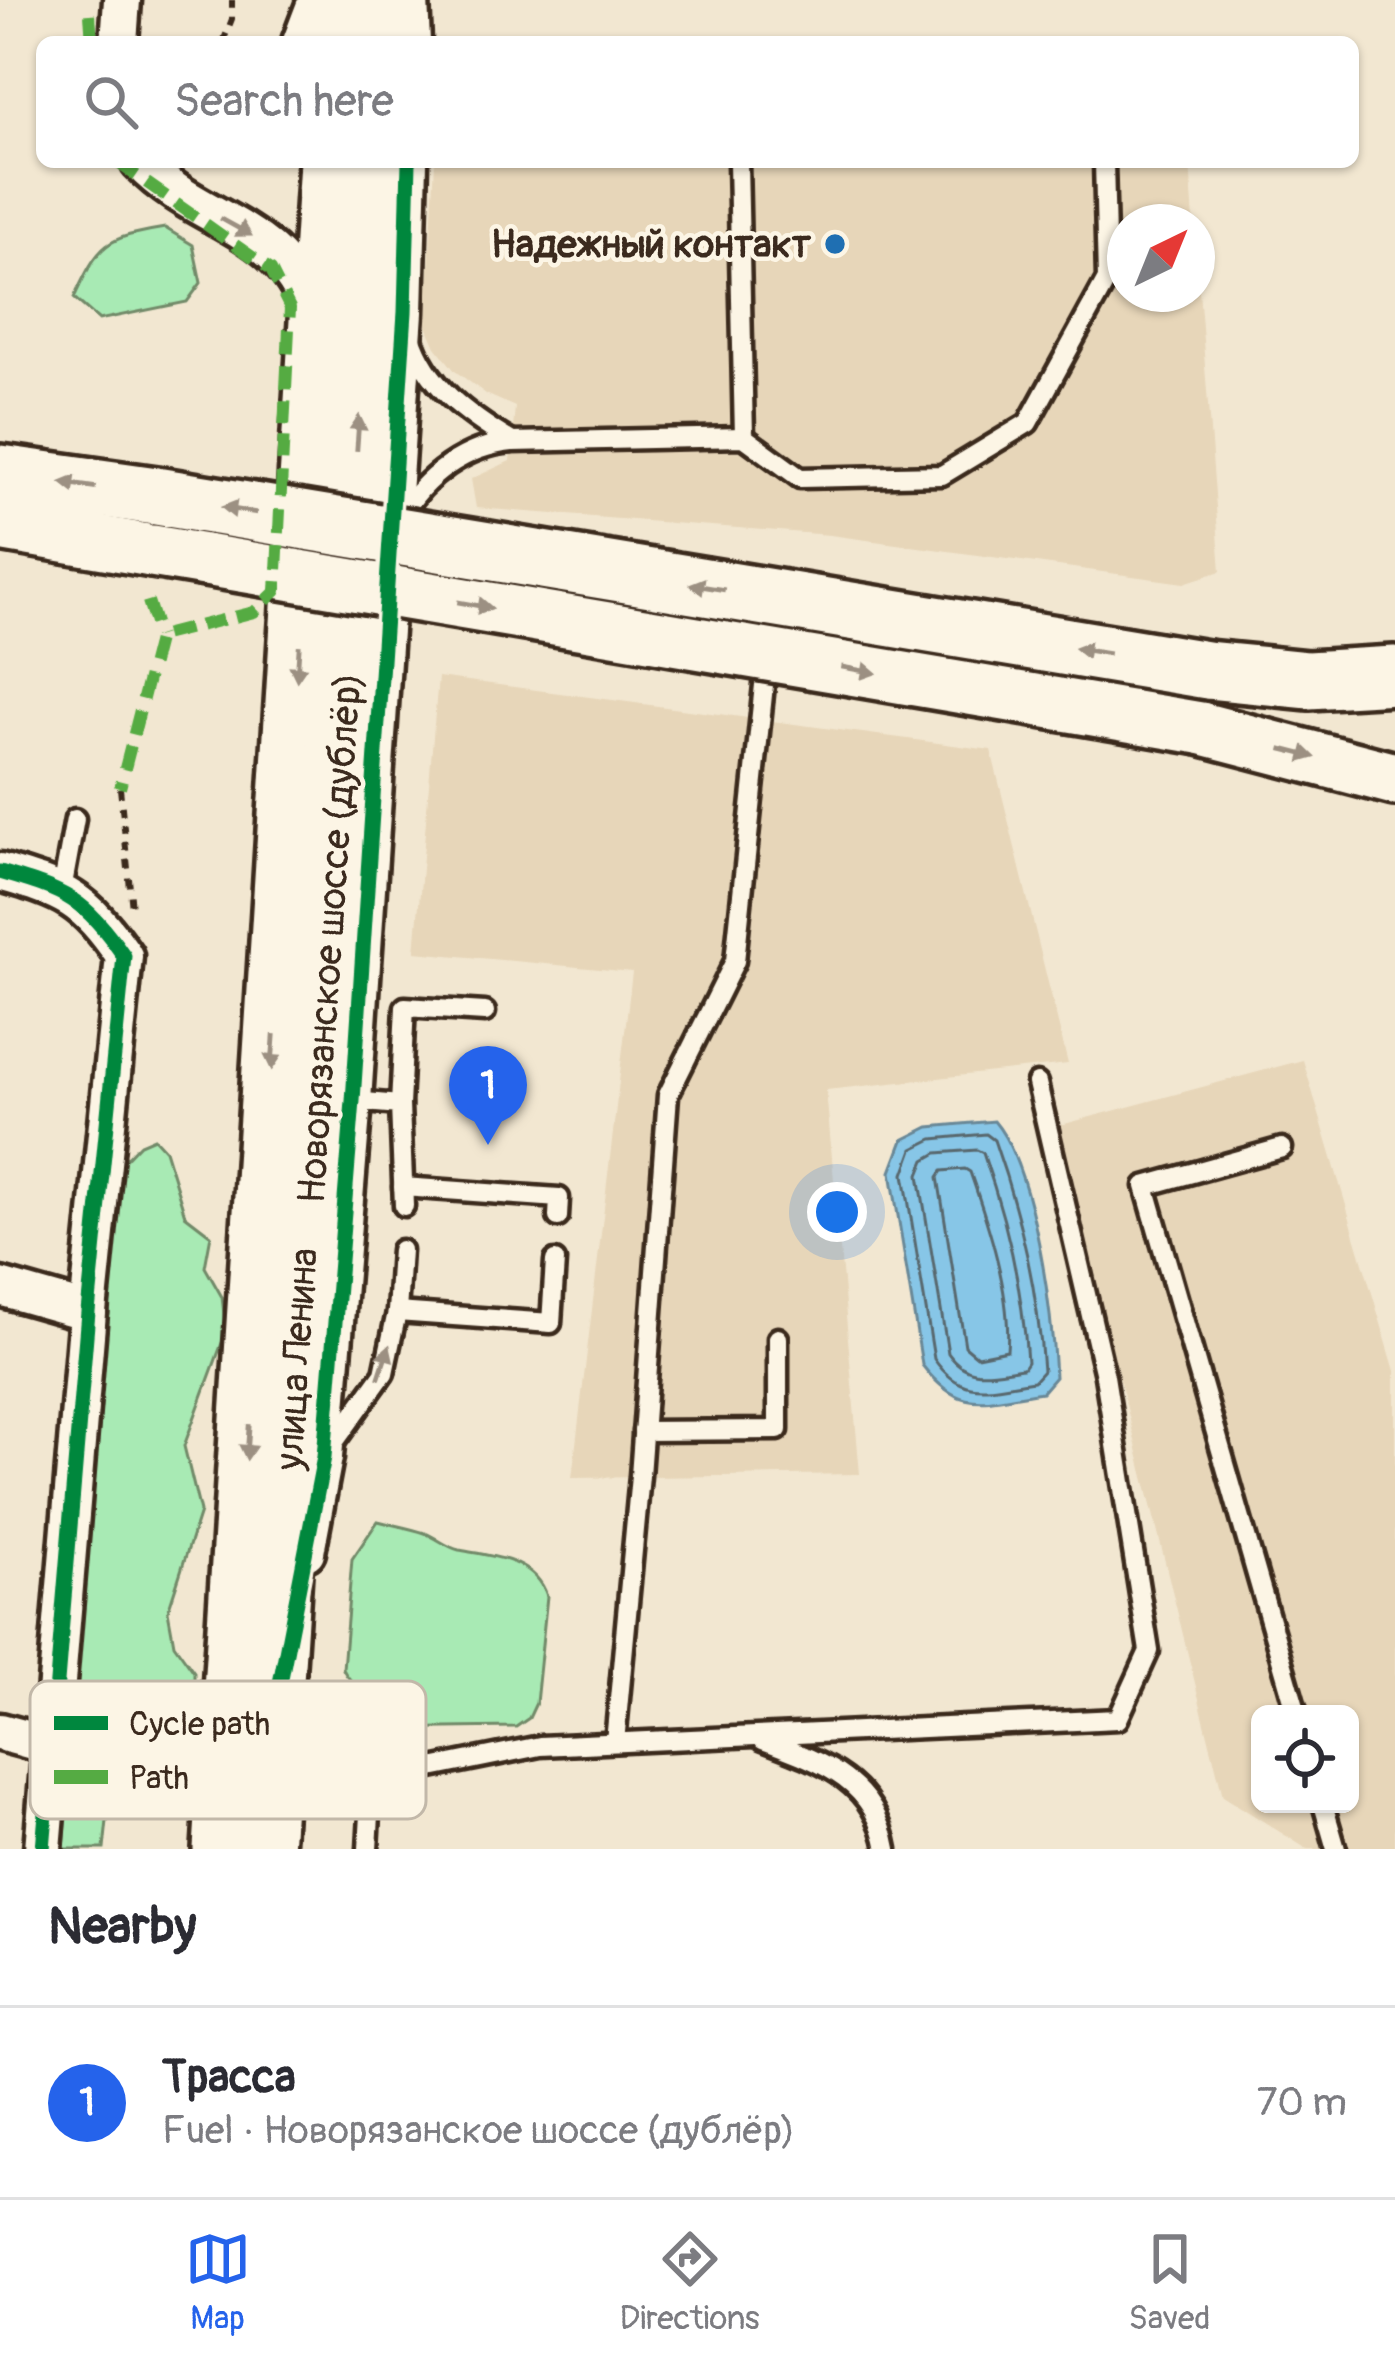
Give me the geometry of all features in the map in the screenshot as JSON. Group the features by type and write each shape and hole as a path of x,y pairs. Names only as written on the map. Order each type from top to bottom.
{"main road":[{"path":"334,36 336,0"},
{"path":"380,36 382,0"},
{"name":"улица Ленина","path":"233,1681 328,168"},
{"name":"улица Ленина","path":"277,1681 386,303 375,168"},
{"path":"0,473 154,523 1200,728 1395,779"},
{"path":"0,526 154,523 1207,670 1308,680 1395,676"},
{"name":"улица Ленина","path":"222,1849 224,1819"},
{"name":"улица Ленина","path":"264,1849 266,1819"}],"street":[{"path":"119,36 122,0"},
{"path":"303,36 317,0"},
{"path":"410,0 412,36"},
{"path":"146,168 156,179 262,242 288,265 307,298 320,337"},
{"name":"Новорязанское шоссе (дублёр)","path":"282,1681 324,1457 390,537 386,303 408,168"},
{"path":"0,872 62,890 99,920 124,956 57,1681"},
{"path":"0,1287 88,1312"},
{"path":"0,1732 30,1740"},
{"path":"43,1849 46,1819"}],"lane":[{"path":"738,168 744,437"},
{"path":"390,537 410,500 459,457 490,444 744,437 800,478 942,475 1028,423 1107,279 1104,168"},
{"path":"386,303 424,368 446,394 512,442"},
{"path":"615,1742 668,1094 735,961 766,666"},
{"path":"62,890 75,819"},
{"path":"485,1012 405,1007 400,1105 404,1197 559,1198 558,1217"},
{"path":"426,1769 540,1746 1118,1719 1149,1652 1105,1376 1037,1083"},
{"path":"353,1101 400,1105"},
{"path":"1282,1148 1145,1186 1295,1705"},
{"path":"324,1457 383,1373 397,1312 401,1250"},
{"path":"397,1312 551,1323 554,1262"},
{"path":"644,1431 778,1430 778,1337"},
{"path":"753,1736 832,1766 862,1794 884,1831 886,1849"},
{"path":"1326,1813 1336,1849"},
{"path":"368,1849 370,1819"}],"path":[{"path":"225,36 232,0"},
{"path":"120,788 136,946 124,956"}],"shaded area":[{"path":"435,168 1190,168 1193,204 1107,204 1107,312 1201,312 1221,571 1184,583 830,535 476,508 471,479 510,461 515,407 486,394 455,371 426,324"},
{"path":"438,677 991,750 1068,1064 826,1090 860,1474 572,1478 632,972 415,952"},
{"path":"1303,1060 1395,1371 1395,1849 1307,1849 1223,1796 1057,1126"}],"green space":[{"path":"165,228 193,245 201,283 187,302 99,320 74,298 107,246 129,235"},
{"path":"154,1138 165,1150 185,1215 211,1235 205,1267 222,1297 226,1332 184,1446 200,1512 168,1611 174,1644 194,1672 194,1681 78,1681 119,1166 140,1144"},
{"path":"378,1521 425,1533 459,1550 511,1561 533,1574 547,1596 536,1703 529,1718 516,1727 426,1728 426,1681 352,1681 343,1669 352,1559"},
{"path":"66,1819 107,1819 104,1849 64,1849"}],"water":[{"path":"994,1121 1008,1143 1031,1206 1055,1377 1042,1392 975,1401 949,1392 922,1365 891,1172 903,1140 929,1127"}],"marked path":[{"path":"90,14 92,36"},
{"path":"120,788 159,636 254,612 276,591 290,308 271,270 126,168"},
{"path":"148,601 159,636"}],"cycle path":[{"path":"280,1681 324,1457 353,1101 405,312 409,168"},
{"path":"0,872 72,899 97,921 124,956 57,1681"},
{"path":"43,1849 46,1819"}],"place":[{"name":"Надежный контакт","path":"835,244"},
{"name":"Трасса","path":"488,1145"}]}
